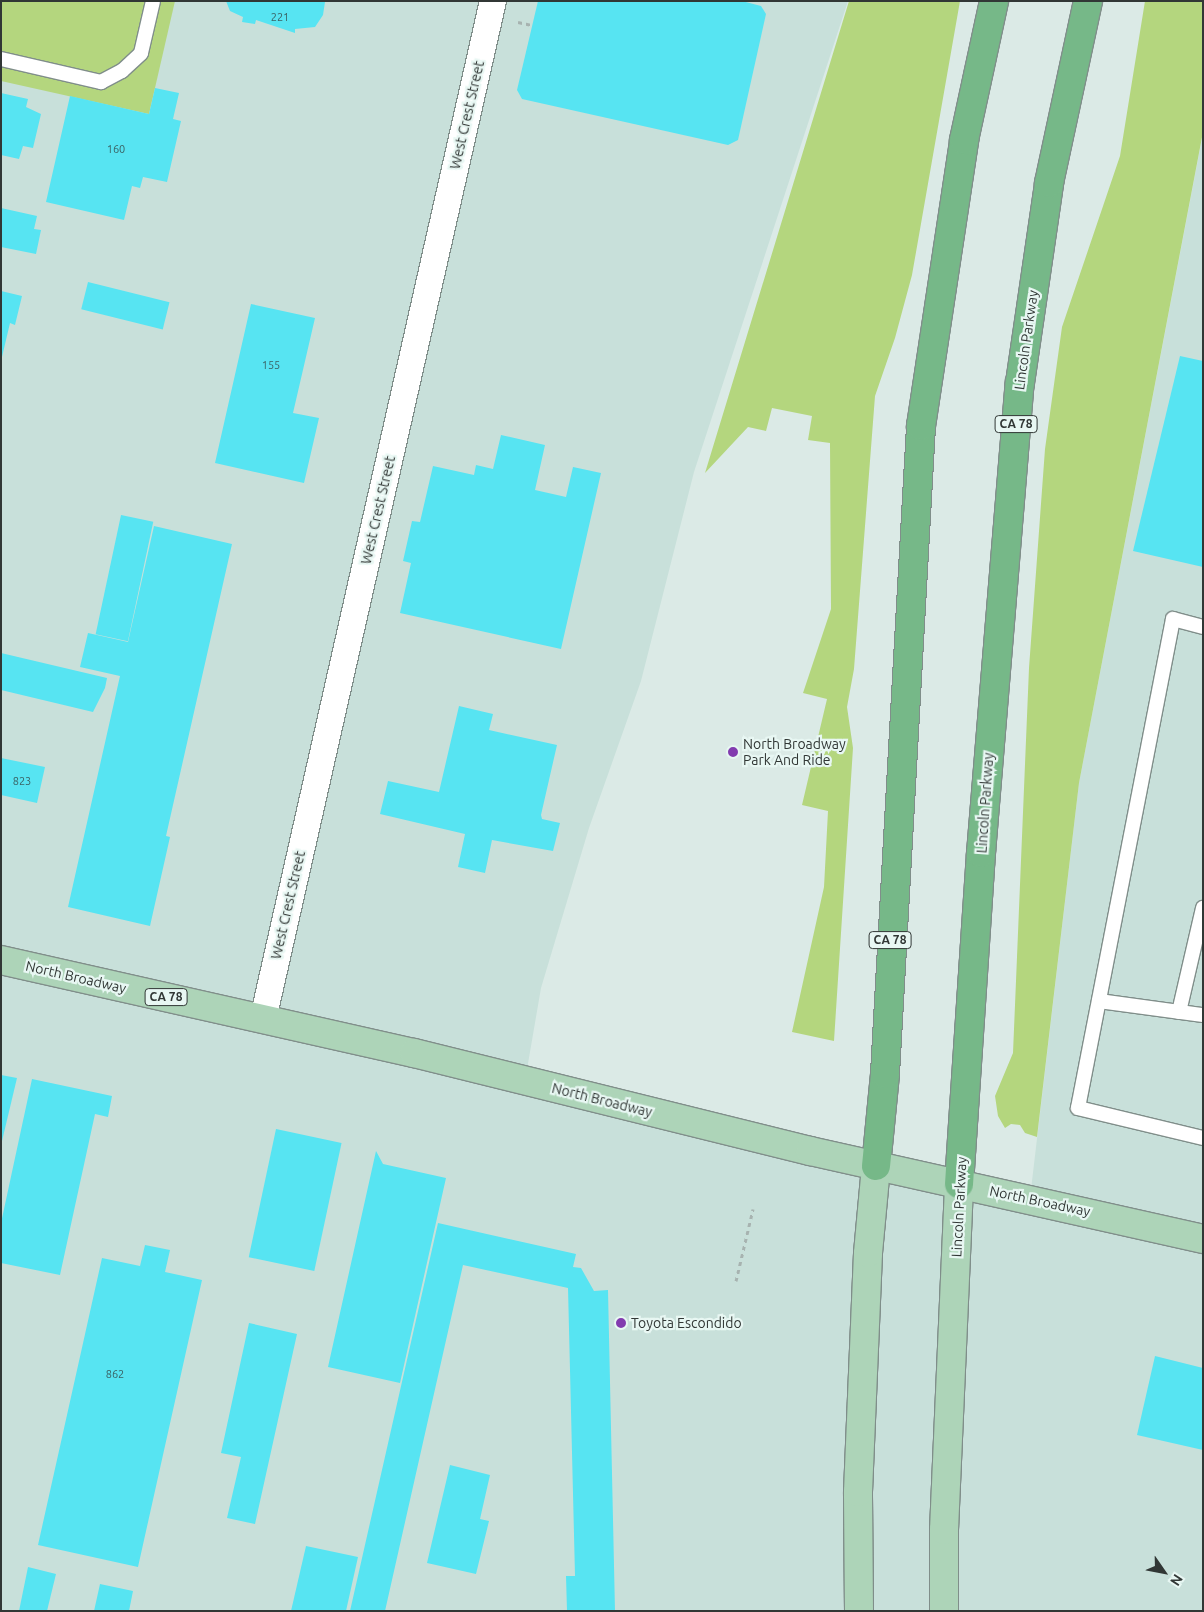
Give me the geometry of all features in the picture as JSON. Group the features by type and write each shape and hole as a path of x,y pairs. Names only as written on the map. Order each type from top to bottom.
{"highway":[{"name":"CA 78","path":"876,1166 885,1074 922,426 964,140 994,1"},
{"name":"Lincoln Parkway","path":"959,1184 981,853 1020,383 1049,183 1088,1"}],"main road":[{"name":"North Broadway","path":"1,960 263,1019 876,1166 1203,1239"},
{"path":"859,1611 858,1492 868,1253 876,1166"},
{"name":"Lincoln Parkway","path":"944,1611 944,1530 959,1184"}],"street":[{"name":"West Crest Street","path":"263,1019 493,1"}],"lane":[{"path":"1,59 102,82 122,71 141,53 153,1"},
{"path":"1203,627 1173,619 1078,1108 1203,1138"},
{"path":"1180,1012 1203,908"},
{"path":"1099,1001 1203,1015"}],"path":[{"path":"518,22 532,25"},
{"path":"736,1281 753,1209"}],"shaded area":[{"path":"1,1 848,1 694,472 641,681 589,828 541,988 525,1081 1030,1198 1079,783 1203,133 1203,1611 1,1611"}],"green space":[{"path":"1,1 175,1 149,114 1,81"},
{"path":"849,1 960,1 912,275 895,338 875,396 854,669 847,707 853,748 834,1041 792,1032 824,887 828,811 802,805 827,699 803,693 831,609 830,443 808,440 812,416 772,408 766,431 748,427 705,473"},
{"path":"1145,1 1203,1 1203,132 1079,783 1037,1137 1025,1133 1020,1125 1011,1124 1005,1128 998,1116 995,1096 1013,1053 1029,668 1045,449 1062,327 1120,156"}],"building":[{"path":"226,1 325,2 323,15 315,27 295,29 295,33 256,20 255,24 242,22 243,17 230,11"},
{"path":"538,1 742,1 761,6 766,14 738,140 728,145 522,99 517,90"},
{"path":"155,88 179,93 173,119 181,121 167,182 143,177 140,188 132,186 124,220 46,202 70,96 149,114"},
{"path":"1,93 28,99 26,107 41,114 33,148 23,146 19,159 1,155"},
{"path":"1,208 37,216 34,229 41,230 36,254 1,247"},
{"path":"88,282 170,302 163,329 81,309"},
{"path":"1,291 22,296 15,325 10,323 2,357"},
{"path":"251,304 315,318 293,413 319,418 304,483 215,463"},
{"path":"1180,356 1203,361 1203,567 1133,551"},
{"path":"501,435 545,445 535,490 566,497 573,467 601,473 561,649 400,613 411,563 403,561 412,521 420,522 433,466 474,475 476,465 493,469"},
{"path":"121,515 153,522 128,641 96,634"},
{"path":"154,526 232,544 166,836 170,837 150,926 68,907 120,676 80,667 88,633 128,642"},
{"path":"1,653 107,678 105,688 93,712 1,690"},
{"path":"459,706 493,714 489,730 557,745 541,815 542,819 560,823 553,851 492,840 485,873 458,867 465,834 380,814 388,781 439,792"},
{"path":"1,758 45,767 37,803 1,795"},
{"path":"1,1075 17,1078 2,1141 1,1141"},
{"path":"32,1079 112,1096 108,1117 95,1114 60,1275 1,1263 1,1223"},
{"path":"276,1129 342,1143 314,1271 249,1257"},
{"path":"376,1151 383,1164 446,1178 400,1383 328,1367"},
{"path":"438,1223 576,1254 573,1267 581,1268 594,1291 608,1290 615,1611 567,1611 566,1576 575,1576 568,1288 463,1265 385,1611 350,1611"},
{"path":"145,1245 170,1250 165,1272 202,1280 138,1567 38,1545 102,1258 140,1266"},
{"path":"249,1323 297,1334 255,1524 227,1518 241,1457 221,1453"},
{"path":"1155,1356 1203,1368 1203,1450 1137,1435"},
{"path":"450,1465 490,1475 480,1519 489,1521 476,1574 427,1563"},
{"path":"306,1546 358,1557 346,1611 291,1611"},
{"path":"28,1567 56,1574 47,1611 19,1611"},
{"path":"100,1584 133,1591 129,1611 94,1611"}],"place":[{"name":"North Broadway Park And Ride","path":"733,752"},
{"name":"Toyota Escondido","path":"621,1323"}]}
